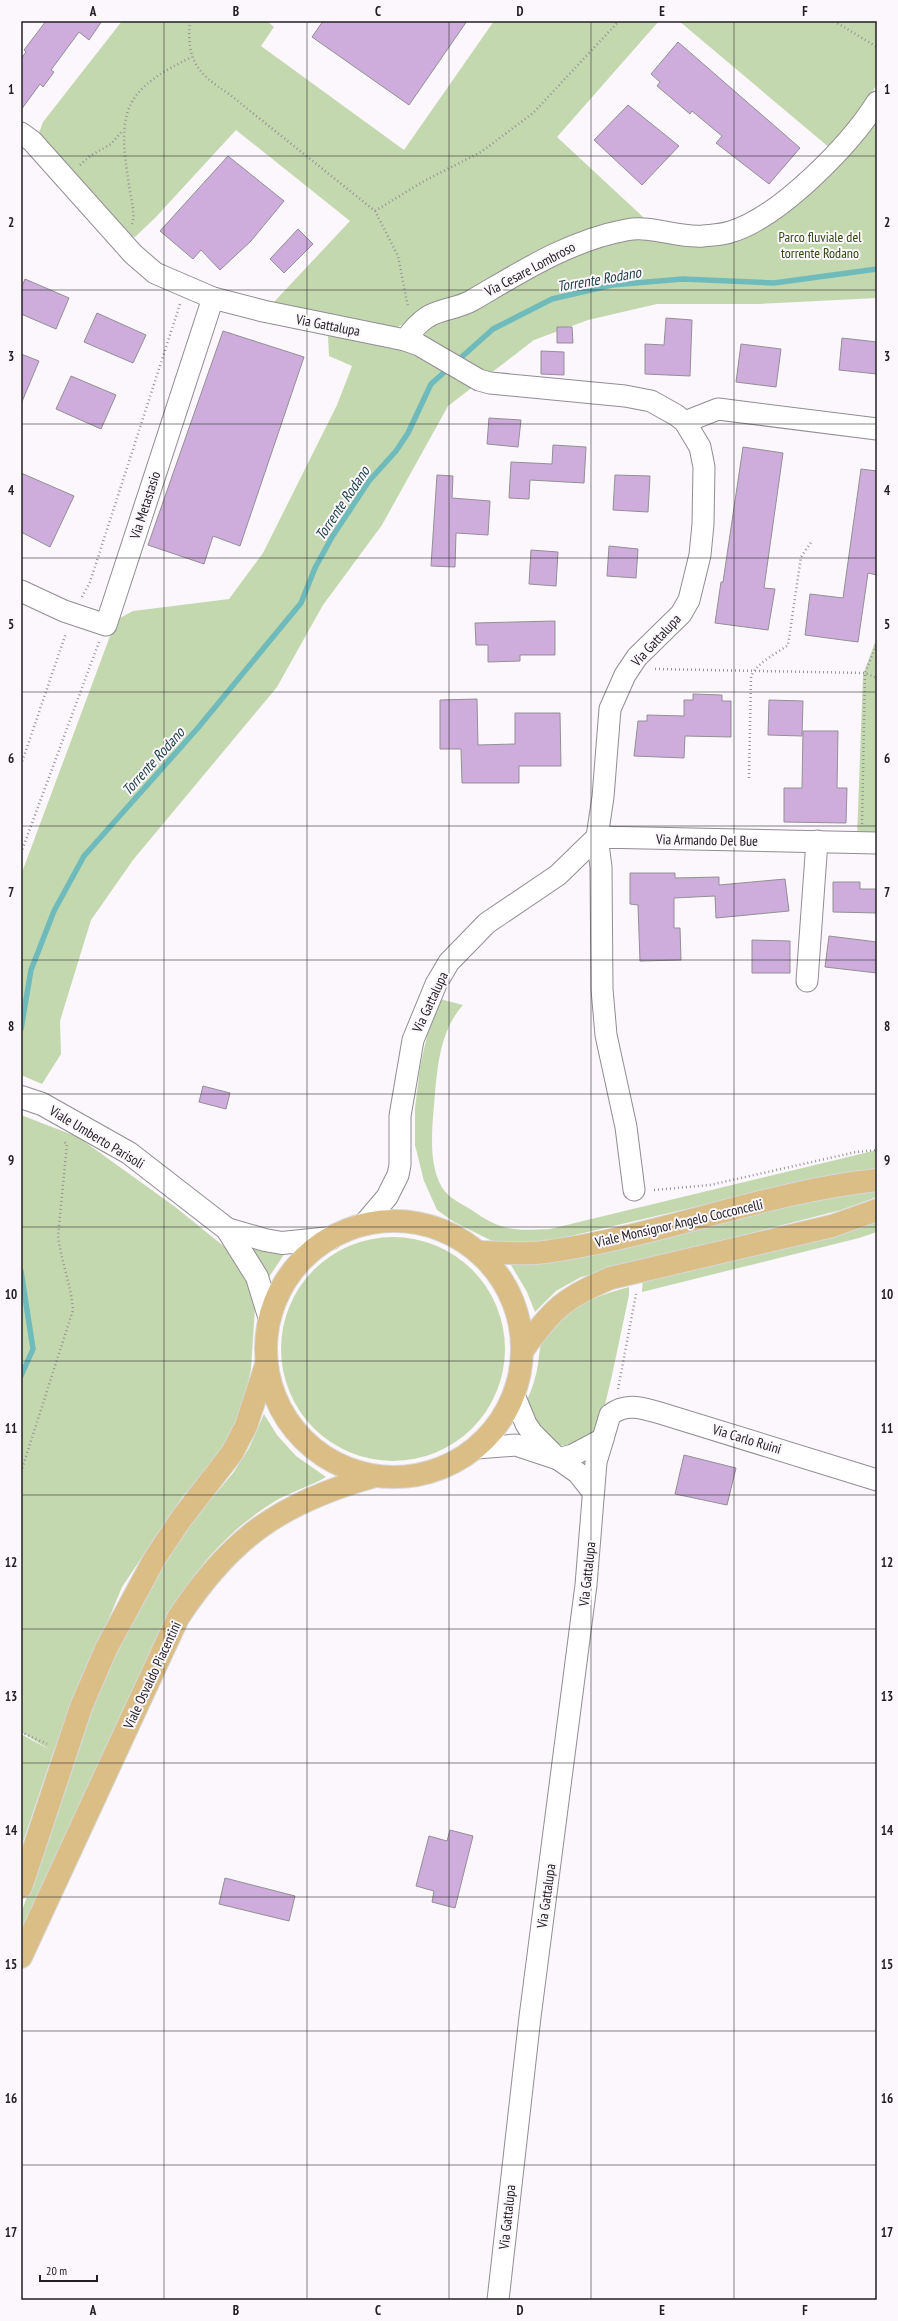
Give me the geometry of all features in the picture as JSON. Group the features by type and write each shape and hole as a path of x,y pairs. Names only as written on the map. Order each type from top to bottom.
{"main road":[{"name":"Viale Umberto Parisoli","path":"21,1097 42,1104 129,1153 227,1229 257,1277 269,1316"},
{"name":"Viale Monsignor Angelo Cocconcelli","path":"479,1252 552,1251 590,1244 831,1186 877,1180"},
{"path":"523,1350 540,1325 559,1305 584,1289 611,1278 832,1226 877,1210"},
{"path":"21,1887 81,1707 106,1649 155,1558 181,1519 232,1453 246,1426 267,1364 269,1316 287,1279 299,1263 330,1238 364,1224 404,1221 436,1228 462,1240 479,1252 492,1265 512,1296 522,1331 523,1350 520,1373 514,1395 505,1415 492,1432 476,1448 457,1461 436,1471 413,1476 372,1476 341,1466 318,1452 298,1435 283,1413 275,1395 267,1364"},
{"name":"Viale Umberto Parisoli","path":"227,1229 282,1243 330,1238"},
{"name":"Viale Osvaldo Piacentini","path":"21,1957 178,1618 197,1588 239,1544 287,1508 332,1488 372,1476"}],"street":[{"name":"Via Cesare Lombroso","path":"414,337 434,314 469,302 513,275 573,245 641,227 656,229 670,234 687,237 729,232 743,227 784,200 823,168 865,121 877,102"},
{"name":"Via Gattalupa","path":"21,133 32,141 122,242 155,273 213,298 270,313 414,337 479,380 490,383 632,397 651,401 676,415 685,422 700,447 704,467 703,524 694,584 682,614 637,657 625,676 610,709 607,727 603,798 597,837 601,867 602,989 606,1035 626,1127 634,1190"},
{"name":"Via Metastasio","path":"106,625 213,298"},
{"path":"685,422 718,409 877,429"},
{"path":"21,591 73,614 106,625"},
{"name":"Via Gattalupa","path":"364,1224 387,1197 398,1175 400,1165 400,1116 413,1040 420,1019 449,962 487,923 558,874 597,837"},
{"name":"Via Armando Del Bue","path":"597,837 870,842"},
{"path":"807,981 817,841"},
{"path":"514,1395 526,1424 532,1434 558,1459 578,1473 593,1492"},
{"name":"Via Carlo Ruini","path":"617,1409 636,1407 660,1413 877,1480"},
{"name":"Via Gattalupa","path":"498,2300 530,2017 586,1585 596,1462 610,1414 617,1409"},
{"path":"476,1448 516,1445 558,1459 580,1452 603,1439"}],"path":[{"path":"190,21 189,36 194,65 208,81 229,94 375,211 398,256 414,337"},
{"path":"375,211 424,181 481,152 533,113 620,21"},
{"path":"834,21 877,47"},
{"path":"122,242 133,220 124,157 123,129 130,105 140,88 166,69 192,57"},
{"path":"65,178 90,156 112,144 123,129"},
{"path":"21,765 73,614 90,582 186,287"},
{"path":"753,671 788,645 801,557 812,541"},
{"path":"21,853 106,625"},
{"path":"870,842 865,673 877,642"},
{"path":"647,668 865,673 877,678"},
{"path":"749,778 753,671"},
{"path":"21,1472 73,1310 72,1291 60,1251 58,1236 67,1144 62,1140"},
{"path":"634,1190 685,1189 710,1185 856,1152 877,1150"},
{"path":"617,1409 618,1386 629,1338 636,1289"},
{"path":"21,1732 66,1751"}],"green space":[{"name":"Parco fluviale del torrente Rodano","path":"122,21 267,21 274,27 261,46 404,150 494,21 659,21 557,137 656,229 672,237 762,215 877,102 877,298 758,304 657,304 588,320 534,340 448,406 382,525 323,605 277,687 133,860 91,920 60,1021 61,1054 42,1084 21,1075 21,875 116,620 133,611 229,599 263,553 337,405 352,366 329,356 328,336 344,324 423,337 430,327 455,316 404,324 393,329 273,303 350,221 236,130 155,218 135,237 132,236 39,133 43,122"},
{"path":"679,21 877,21 877,84 858,115 831,149"},
{"path":"877,637 877,837 857,837 863,675"},
{"path":"440,999 463,1005 445,1036 439,1058 432,1134 432,1149 437,1177 443,1189 452,1198 499,1226 526,1230 550,1229 877,1150 877,1170 823,1177 528,1246 498,1244 454,1222 437,1210 424,1181 415,1145 415,1108 420,1067 429,1027"},
{"path":"21,1115 78,1137 174,1206 226,1248 247,1276 255,1308 251,1369 244,1404 235,1428 220,1456 183,1496 122,1587 53,1753 21,1848 21,1734 50,1750 21,1732"},
{"path":"877,1190 877,1197 841,1210 581,1277 556,1291 535,1312 527,1292 511,1265 575,1259 813,1200"},
{"path":"877,1219 877,1232 859,1238 642,1292 643,1277"},
{"path":"393,1237 415,1239 446,1250 472,1270 492,1296 503,1327 505,1349 503,1371 492,1402 472,1428 446,1448 415,1459 393,1461 371,1459 340,1448 314,1428 294,1402 283,1371 281,1349 283,1327 294,1296 314,1270 340,1250 371,1239"},
{"path":"253,1249 285,1253 269,1277"},
{"path":"629,1287 629,1295 611,1380 598,1433 570,1444 560,1445 552,1443 540,1428 526,1402 535,1379 541,1345 557,1322 578,1306 603,1295"},
{"path":"264,1414 277,1435 296,1456 326,1477 277,1500 256,1514 236,1530 219,1547 188,1584 151,1649 21,1935 21,1914 80,1737 111,1658 171,1551 196,1517 233,1473 249,1448"}],"building":[{"path":"46,21 102,21 89,40 79,32 51,70 54,72 43,87 40,84 21,110 21,59 26,52 24,50"},
{"path":"323,21 467,21 409,105 312,37"},
{"path":"678,42 800,148 769,184 716,143 722,136 692,111 690,114 657,86 660,82 651,74"},
{"path":"628,105 679,146 642,185 594,140"},
{"path":"228,156 284,201 251,241 220,270 201,250 193,259 160,231"},
{"path":"298,229 313,244 284,273 270,259"},
{"path":"25,279 69,298 56,329 21,314 21,289"},
{"path":"97,313 146,335 133,363 84,342"},
{"path":"666,318 692,320 690,376 645,374 645,344 664,345"},
{"path":"557,327 572,327 573,343 557,343"},
{"path":"223,331 304,357 240,546 213,536 204,564 148,545"},
{"path":"842,338 877,342 877,374 839,370"},
{"path":"741,344 781,349 776,387 736,382"},
{"path":"541,351 564,352 564,375 541,374"},
{"path":"21,354 39,361 21,404"},
{"path":"71,376 116,395 101,429 56,409"},
{"path":"489,418 521,420 518,447 487,444"},
{"path":"553,445 586,447 584,483 530,480 529,499 509,498 511,462 552,464"},
{"path":"743,447 783,453 764,588 775,589 768,630 715,623 721,582 723,582"},
{"path":"861,469 877,471 877,575 868,573 858,642 805,635 810,594 843,598"},
{"path":"21,473 74,496 50,547 21,532"},
{"path":"437,475 453,476 452,498 490,501 488,535 456,533 455,567 431,566"},
{"path":"615,475 650,476 648,512 613,510"},
{"path":"609,546 638,549 636,578 607,576"},
{"path":"531,550 558,552 556,586 529,584"},
{"path":"555,621 555,655 520,655 520,661 488,662 488,645 476,645 475,623"},
{"path":"693,694 722,695 722,701 731,701 731,737 685,736 684,758 634,756 638,721 647,721 647,715 684,716 684,700 693,700"},
{"path":"477,699 478,745 515,744 515,713 560,713 561,766 519,766 519,783 462,783 461,749 440,749 440,700"},
{"path":"769,700 803,701 802,736 768,735"},
{"path":"803,731 838,731 837,788 847,788 846,823 784,822 784,788 802,788"},
{"path":"630,873 675,873 675,878 719,877 719,885 785,879 789,911 716,918 715,896 674,898 674,928 680,928 681,960 640,961 638,905 630,904"},
{"path":"833,882 860,882 860,889 877,889 877,913 833,912"},
{"path":"829,936 877,942 877,973 825,967"},
{"path":"752,940 790,941 790,973 752,973"},
{"path":"203,1086 230,1093 226,1109 199,1102"},
{"path":"684,1455 736,1468 727,1505 675,1494"},
{"path":"450,1830 473,1836 455,1908 432,1902 434,1891 416,1886 429,1836 447,1841"},
{"path":"225,1878 295,1896 289,1921 219,1904"}],"waterway":[{"name":"Torrente Rodano","path":"456,362 493,329 552,299 612,285 683,279 774,283 877,269"},
{"name":"Torrente Rodano","path":"21,1029 31,970 54,911 84,856 197,729 301,603 315,568 332,537 369,481 396,451 408,433 431,384 449,368"},
{"name":"Torrente Rodano","path":"21,1271 33,1349 21,1376"}]}
